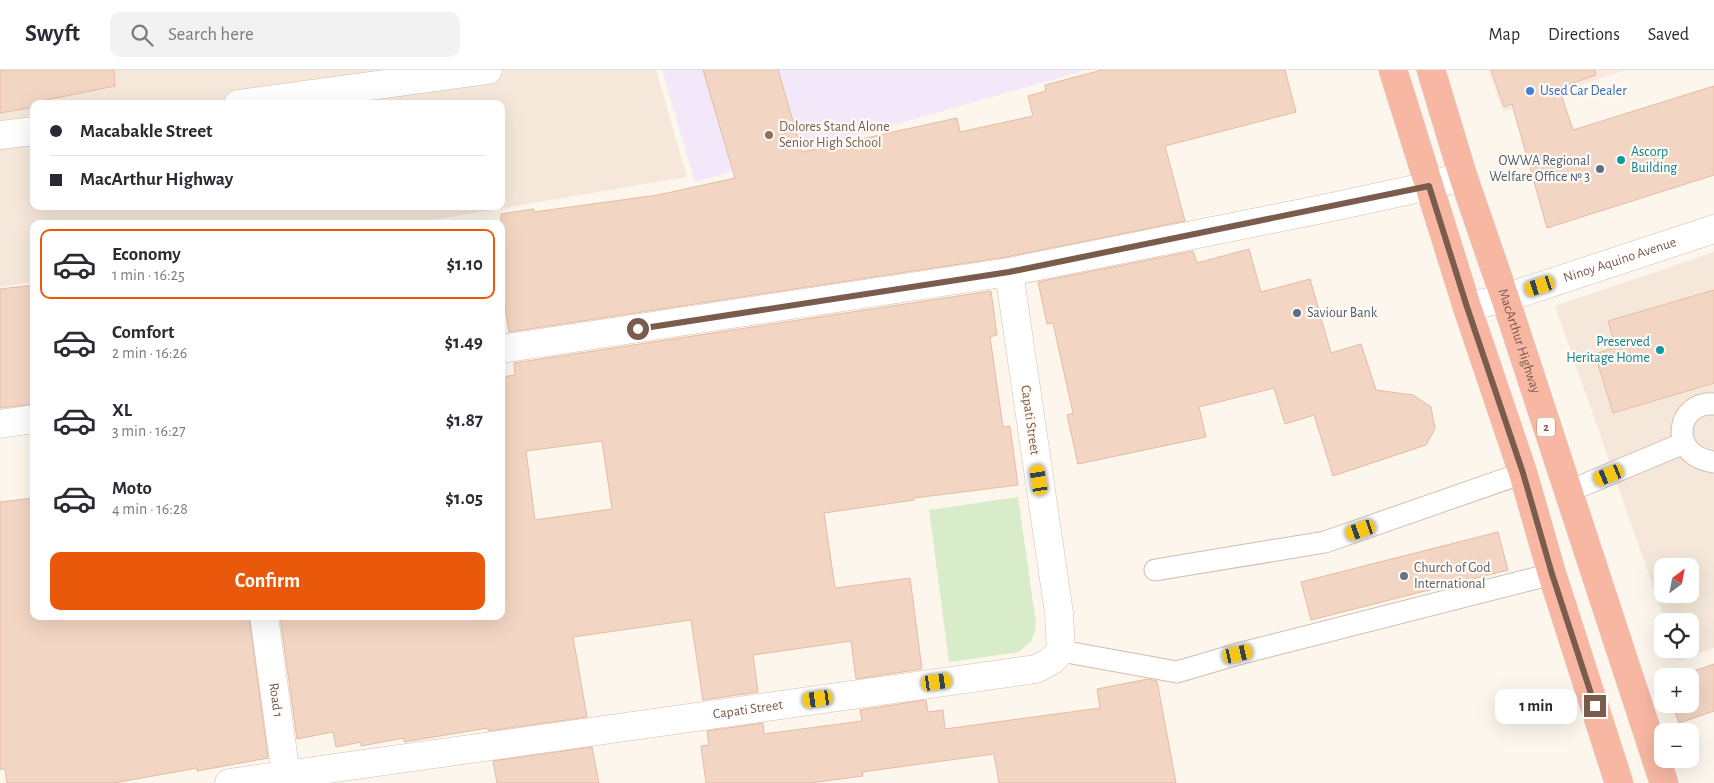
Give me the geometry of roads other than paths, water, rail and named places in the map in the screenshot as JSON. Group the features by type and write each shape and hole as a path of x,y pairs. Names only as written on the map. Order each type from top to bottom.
{"highway":[{"path":"1393,70 1467,307 1523,473 1552,574 1617,782"},
{"name":"MacArthur Highway","path":"1431,70 1463,176 1505,298 1664,783"}],"street":[{"path":"267,100 488,70"},
{"path":"0,135 30,131"},
{"path":"505,349 1009,272 1429,186 1463,176"},
{"name":"Ninoy Aquino Avenue","path":"1467,307 1505,298 1714,229"},
{"name":"Capati Street","path":"229,783 286,779 1036,669 1051,661 1061,650 1059,613 1009,272"},
{"path":"0,424 30,420"},
{"name":"Road 1","path":"265,620 286,779"}],"lane":[{"path":"1714,404 1708,403 1695,407 1686,417 1682,430 1684,443 1691,454 1703,461 1714,462"},
{"path":"1568,492 1684,443"},
{"path":"1155,570 1325,542 1523,473"},
{"path":"1061,650 1177,672 1238,654 1552,574"}],"place":[{"name":"Used Car Dealer","path":"1530,91"},
{"name":"Dolores Stand Alone Senior High School","path":"769,135"},
{"name":"Ascorp Building","path":"1621,160"},
{"name":"OWWA Regional Welfare Office № 3","path":"1600,169"},
{"name":"Saviour Bank","path":"1297,313"},
{"name":"Preserved Heritage Home","path":"1660,350"},
{"name":"Church of God International","path":"1404,576"}]}
